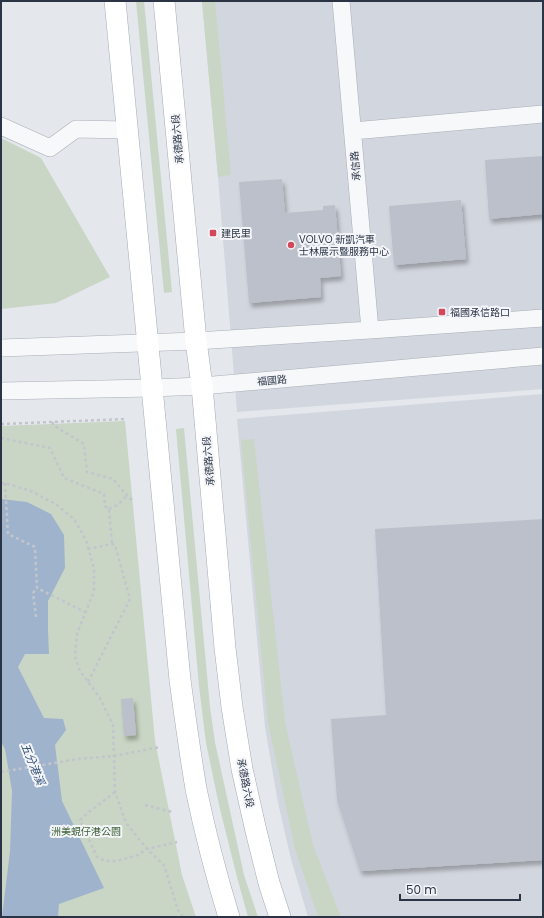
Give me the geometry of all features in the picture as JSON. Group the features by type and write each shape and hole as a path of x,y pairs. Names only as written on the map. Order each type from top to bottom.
{"main road":[{"path":"115,1 180,680 188,742 197,791 215,870 229,917"},
{"name":"承德路六段","path":"164,1 196,341 202,386 225,648 232,707 242,769 256,831 269,883 280,917"}],"street":[{"name":"承信路","path":"341,1 370,330"},
{"path":"353,131 543,114"},
{"path":"1,126 50,148 76,129 127,130"},
{"path":"1,348 196,341 543,318"},
{"name":"福國路","path":"1,392 202,386 543,356"}],"path":[{"path":"1,424 126,419"},
{"path":"53,422 53,425 84,444 87,472 113,479 130,499 134,499"},
{"path":"1,438 50,448 64,478 104,494 106,506 109,509 112,544 115,545 130,599 88,682"},
{"path":"1,484 5,483 31,491 57,504 74,519 86,540 94,569 94,591 77,634 75,657 80,671 100,698 113,725 115,792 126,823 147,849 164,865 178,910 183,917"},
{"path":"5,483 8,534 35,547 37,588 33,593 36,617"},
{"path":"109,509 127,496"},
{"path":"88,549 112,544"},
{"path":"37,588 85,612"},
{"path":"1,772 78,759 114,756 160,747"},
{"path":"115,792 80,820 97,857 105,861 117,861 138,855 147,849 177,842"},
{"path":"145,805 172,812"}],"shaded area":[{"path":"202,1 543,1 543,389 237,412"},
{"path":"543,394 543,917 308,917 291,859 278,803 265,727 237,419"}],"green space":[{"path":"136,1 144,1 172,292 164,293"},
{"path":"202,1 215,1 231,175 218,177"},
{"path":"1,138 41,158 110,277 56,303 1,309"},
{"name":"洲美蜆仔港公園","path":"125,421 155,741 182,875 196,917 1,917 1,426"},
{"path":"184,428 210,707 215,742 244,875 258,917 248,917 219,805 206,743 199,686 176,429"},
{"path":"254,439 285,722 313,845 341,917 318,917 295,849 268,723 241,440"}],"water":[{"name":"五分港溪","path":"1,499 27,502 51,514 64,535 65,568 48,601 49,654 25,654 18,667 44,718 63,719 66,730 55,745 62,801 104,888 59,904 58,917 2,917 10,851 12,791 5,749 1,742"}],"building":[{"path":"543,156 543,214 489,219 485,160"},
{"name":"VOLVO 新凱汽車 士林展示暨服務中心","path":"282,179 285,213 323,210 323,206 335,205 341,276 320,278 321,297 249,303 239,182"},
{"path":"461,200 466,259 394,265 389,206"},
{"path":"543,519 543,860 360,871 337,800 331,719 386,715 375,529"},
{"path":"133,698 136,735 124,736 121,699"}],"place":[{"name":"建民里","path":"213,233"},
{"name":"VOLVO 新凱汽車 士林展示暨服務中心","path":"291,245"},
{"name":"福國承信路口","path":"442,312"}]}
